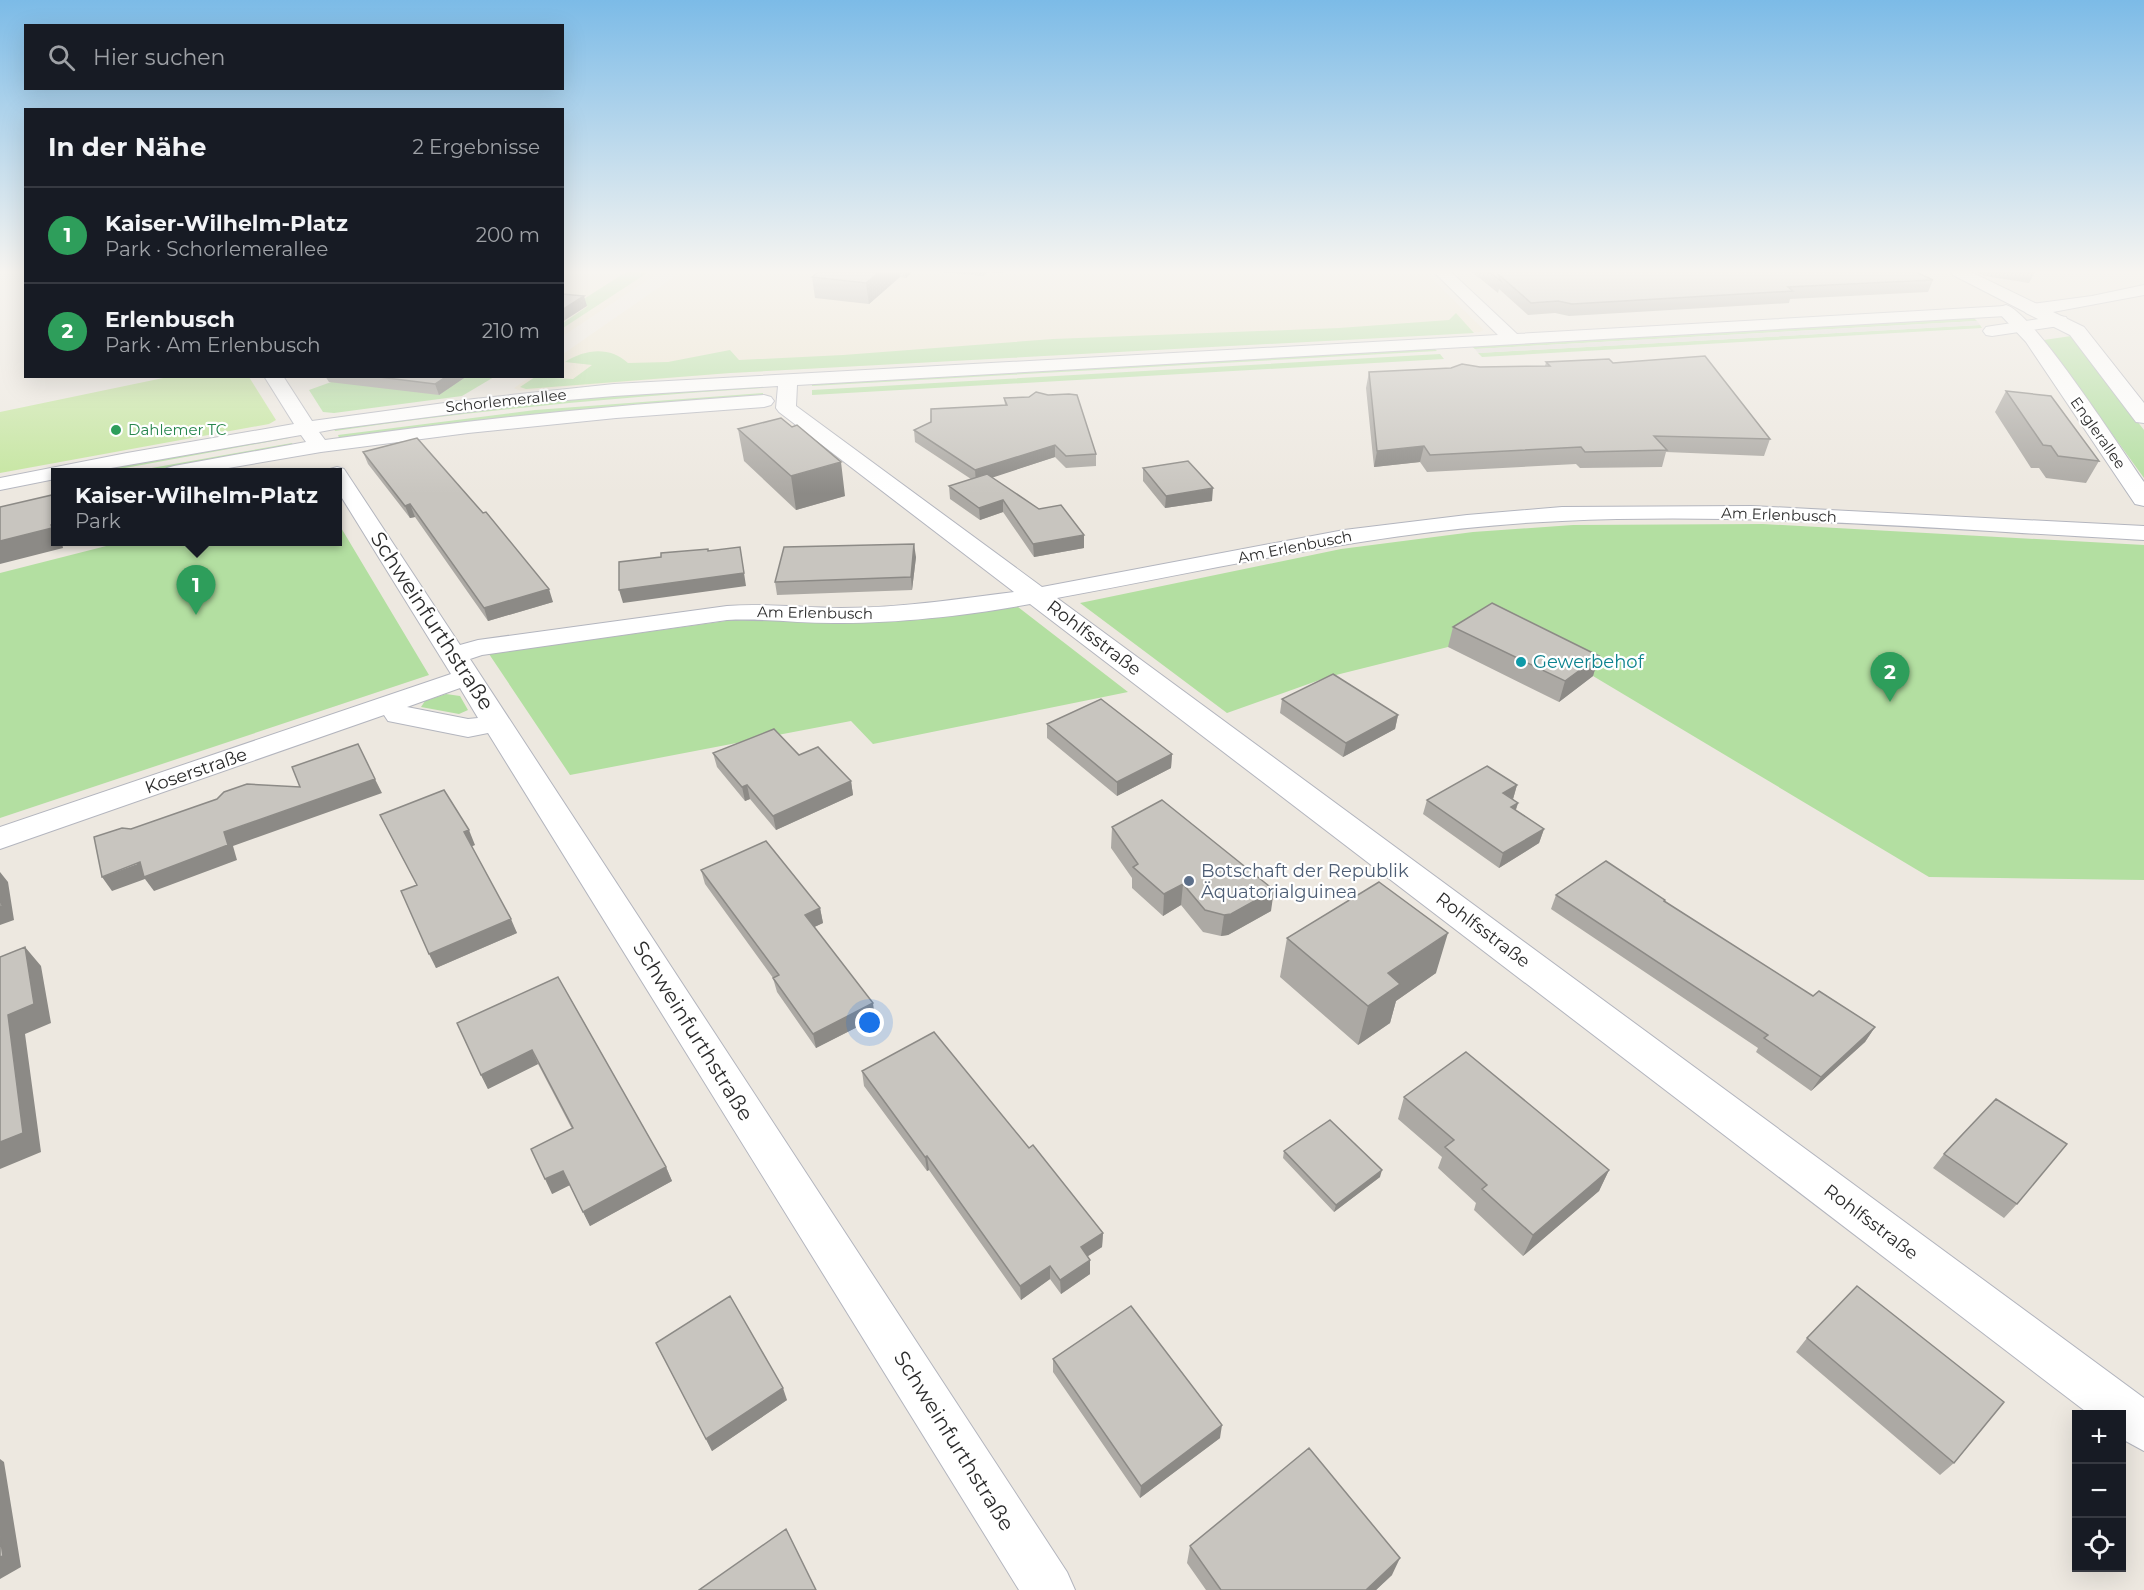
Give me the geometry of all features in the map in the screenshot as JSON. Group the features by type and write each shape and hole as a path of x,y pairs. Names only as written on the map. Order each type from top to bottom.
{"main road":[{"name":"Englerallee","path":"2046,346 2144,500"},
{"name":"Englerallee","path":"2089,346 2144,417"}],"street":[{"name":"Schorlemerallee","path":"197,468 320,447 553,417 793,392 1416,346"},
{"name":"Schweinfurthstraße","path":"274,378 334,468"},
{"name":"Schorlemerallee","path":"84,468 306,427 558,395 793,392"},
{"name":"Rohlfsstraße","path":"793,392 786,408 2144,1427"},
{"name":"Schorlemerallee","path":"0,484 51,474"},
{"name":"Schweinfurthstraße","path":"342,481 1049,1590"},
{"name":"Am Erlenbusch","path":"460,666 478,648 727,612 765,611 840,616 888,614 1038,596 1344,537 1467,522 1562,514 1751,513 2144,533"},
{"name":"Koserstraße","path":"0,838 392,705 460,666"},
{"path":"392,705 398,715 468,728 498,723"}],"shaded area":[{"path":"574,346 1220,346 730,373 520,391 514,388 529,378 564,378 564,353"},
{"path":"1525,346 1600,346 1478,353 1475,349"}],"green space":[{"path":"959,346 1228,346 730,373 526,389 520,387 534,378 573,379 592,365 565,362 581,354 597,351 613,354 628,363 668,362 730,350 739,360"},
{"path":"1471,346 1525,346 1475,349"},
{"path":"1600,346 1668,346 1482,357 1478,353"},
{"path":"2048,346 2079,346 2144,430 2144,478"},
{"path":"1433,347 1437,351 812,386 812,382"},
{"path":"1440,354 1444,359 812,395 812,390"},
{"name":"Dahlemer TC","path":"163,378 250,378 276,420 269,424 0,473 0,412"},
{"path":"342,378 492,378 462,396 334,413 323,412 309,390"},
{"path":"764,384 763,388 549,405 335,431 333,427 544,401"},
{"path":"763,393 763,397 340,440 338,435 535,410"},
{"path":"287,434 289,438 125,468 103,468"},
{"path":"292,443 294,447 175,468 151,468"},
{"path":"1763,524 2144,545 2144,880 1929,877 1593,676 1487,623 1448,647 1328,677 1227,713 1080,603 1341,549 1473,532 1573,525"},
{"path":"342,529 429,675 0,818 0,573 106,546 342,546"},
{"path":"1018,607 1128,692 873,744 851,721 570,775 489,654 740,619 877,622"},
{"path":"446,694 460,696 468,710 459,714 421,707 425,701"}],"building":[{"path":"1705,356 1770,439 1654,436 1667,450 1585,452 1581,447 1430,455 1424,446 1377,451 1369,372 1451,368 1462,364 1480,367 1550,366 1546,362 1609,359 1613,363"},
{"path":"387,378 444,378 435,384"},
{"path":"2006,391 2051,396 2099,461 2058,456 2051,446 2043,445"},
{"path":"1036,392 1048,395 1077,395 1096,454 1066,456 1055,445 975,470 914,430 931,422 931,409 1007,405 1004,398 1029,397"},
{"path":"781,418 792,427 797,425 841,462 791,476 738,429"},
{"path":"417,438 483,513 486,512 549,589 484,608 410,504 405,506 363,452"},
{"path":"1188,461 1213,488 1166,496 1143,468"},
{"path":"987,474 1039,509 1061,505 1084,535 1033,544 1003,500 979,508 949,486"},
{"path":"51,495 51,528 0,541 0,507"},
{"path":"914,544 911,577 775,582 784,547"},
{"path":"740,547 744,573 619,590 619,562 661,557 661,553"},
{"path":"1492,603 1599,656 1565,681 1453,627"},
{"path":"1333,674 1398,715 1346,743 1282,699"},
{"path":"1101,699 1172,754 1117,782 1047,724"},
{"path":"774,729 799,755 818,747 851,781 773,816 747,785 742,787 713,753"},
{"path":"358,744 375,779 224,832 228,845 144,877 140,862 102,877 94,837 122,828 131,829 217,799 224,792 247,784 300,787 292,767"},
{"path":"1487,766 1517,785 1503,793 1518,803 1511,807 1544,829 1503,853 1427,800"},
{"path":"444,790 469,830 464,832 511,919 429,954 401,891 417,885 380,815"},
{"path":"1162,800 1274,890 1231,914 1224,915 1205,910 1183,884 1164,894 1133,867 1138,864 1112,827"},
{"path":"766,841 820,908 805,915 873,1003 813,1034 773,978 779,975 701,870"},
{"path":"1606,861 1664,901 1813,996 1819,991 1875,1027 1821,1077 1764,1038 1768,1035 1556,895"},
{"path":"1379,882 1448,933 1388,973 1400,984 1368,1006 1287,938"},
{"path":"25,947 34,1004 8,1015 23,1133 0,1142 0,957"},
{"path":"558,977 666,1167 583,1212 563,1171 545,1179 531,1149 573,1128 532,1050 481,1075 457,1023"},
{"path":"934,1032 1029,1148 1033,1145 1103,1233 1081,1247 1090,1260 1060,1280 1050,1266 1020,1286 927,1156 925,1157 862,1071"},
{"path":"1466,1052 1609,1170 1533,1235 1482,1189 1487,1185 1445,1147 1454,1140 1404,1097"},
{"path":"1996,1099 2067,1144 2017,1204 1944,1154"},
{"path":"1330,1120 1382,1170 1336,1205 1284,1151"},
{"path":"1857,1286 2004,1402 1954,1463 1807,1338"},
{"path":"730,1296 783,1388 706,1439 656,1343"},
{"path":"1131,1306 1222,1425 1141,1486 1053,1359"},
{"path":"1309,1448 1400,1558 1366,1590 1221,1590 1190,1546"},
{"path":"786,1529 816,1590 699,1590"},
{"path":"0,1536 3,1556 0,1557"}],"place":[{"name":"Dahlemer TC","path":"116,430"},
{"name":"Kaiser-Wilhelm-Platz","path":"196,615"},
{"name":"Gewerbehof","path":"1521,662"},
{"name":"Erlenbusch","path":"1890,702"},
{"name":"Botschaft der Republik Äquatorialguinea","path":"1189,881"}]}
